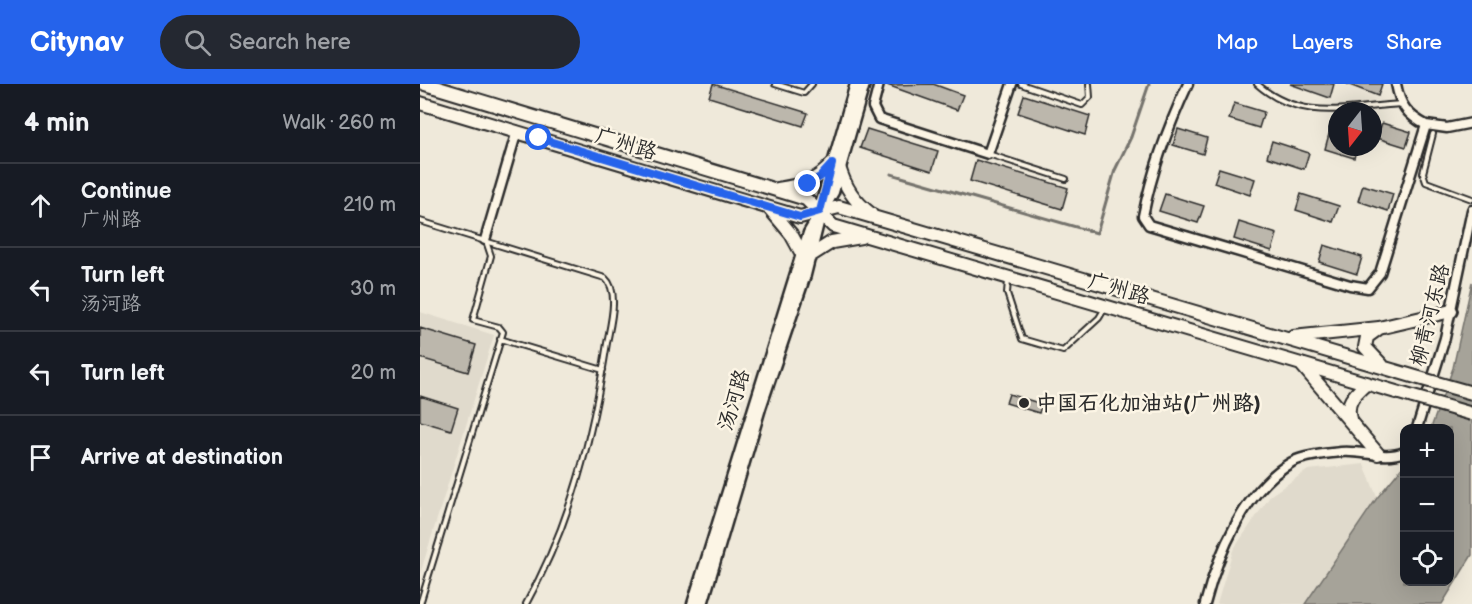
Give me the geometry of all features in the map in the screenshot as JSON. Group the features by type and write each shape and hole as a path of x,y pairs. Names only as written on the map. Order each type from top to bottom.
{"main road":[{"name":"广州路","path":"425,84 806,199 833,226 1472,414"},
{"name":"广州路","path":"420,103 800,217 839,207 1472,393"},
{"path":"775,189 808,184 836,166 845,188 858,204 876,218"},
{"path":"769,208 806,255 832,242 867,236"},
{"path":"1285,338 1378,328 1451,311"},
{"path":"1378,328 1367,337 1365,347 1384,368"},
{"path":"1298,362 1378,454"},
{"path":"1350,421 1347,410 1351,398 1366,383"}],"street":[{"name":"汤河路","path":"693,604 820,211 833,192 836,166 856,84"},
{"name":"汤河路","path":"836,166 864,84"},
{"path":"879,84 873,107 879,119 988,154 1012,84"},
{"path":"1188,84 1166,132 1148,190 1143,216 1149,225 1350,285 1368,288 1380,273 1426,125"},
{"path":"1396,84 1401,104 1413,118 1426,125 1447,128 1472,123"},
{"path":"485,240 517,131"},
{"name":"柳青河东路","path":"1418,424 1451,311 1472,210"},
{"name":"汤河路","path":"702,604 806,255"},
{"path":"1205,604 1212,578 1245,510 1267,482 1293,462 1319,455 1356,450 1395,456 1400,454"}],"lane":[{"path":"775,84 804,93 812,84"},
{"path":"1021,84 1036,86 1082,105 1090,97 1089,84"},
{"path":"1257,84 1296,106 1317,110 1356,110 1401,104"},
{"path":"1433,134 1423,173 1426,182 1472,199"},
{"path":"988,154 1066,179"},
{"path":"420,220 605,278 612,287 612,316 586,456 556,545 526,604"},
{"path":"420,604 503,332 499,327 473,320 491,256 485,240"},
{"path":"1008,277 1007,293 1022,339 1063,351 1099,318 1107,306"},
{"path":"501,339 603,370"}],"shaded area":[{"path":"1472,282 1472,555 1454,584 1454,424 1432,424 1453,368"},
{"path":"420,312 494,335 420,574"},
{"path":"1364,464 1377,497 1305,604 1217,604 1233,550 1271,495 1308,470"},
{"path":"1400,470 1400,586 1453,586 1442,604 1305,604 1377,498"}],"building":[{"path":"713,84 808,113 803,126 709,97"},
{"path":"933,84 963,95 957,110 887,85"},
{"path":"1290,84 1334,84 1330,98"},
{"path":"1347,84 1382,84 1378,96"},
{"path":"1024,95 1090,116 1085,135 1018,113"},
{"path":"1234,103 1264,112 1259,128 1229,119"},
{"path":"1382,123 1411,132 1406,147 1382,140"},
{"path":"867,129 938,151 932,171 860,148"},
{"path":"1178,129 1207,138 1203,154 1173,145"},
{"path":"1272,141 1309,153 1304,169 1267,157"},
{"path":"976,160 1068,188 1062,209 970,181"},
{"path":"1219,168 1255,179 1250,195 1214,183"},
{"path":"1363,185 1393,194 1388,211 1358,201"},
{"path":"1165,194 1204,206 1198,223 1159,211"},
{"path":"1301,194 1339,206 1333,222 1296,210"},
{"path":"1239,222 1277,234 1272,251 1234,239"},
{"path":"1324,245 1362,257 1357,274 1319,262"},
{"path":"420,328 476,345 468,372 420,358"},
{"name":"中国石化加油站(广州路)","path":"1009,394 1042,404 1039,413 1006,403"},
{"path":"420,396 458,408 451,430 420,421"}],"waterway":[{"path":"891,174 1097,233 1115,170 1131,137 1149,84"}],"place":[{"name":"中国石化加油站(广州路)","path":"1024,403"}],"route":[{"path":"539,138 800,217 820,211 832,164 820,177 808,184"}]}
